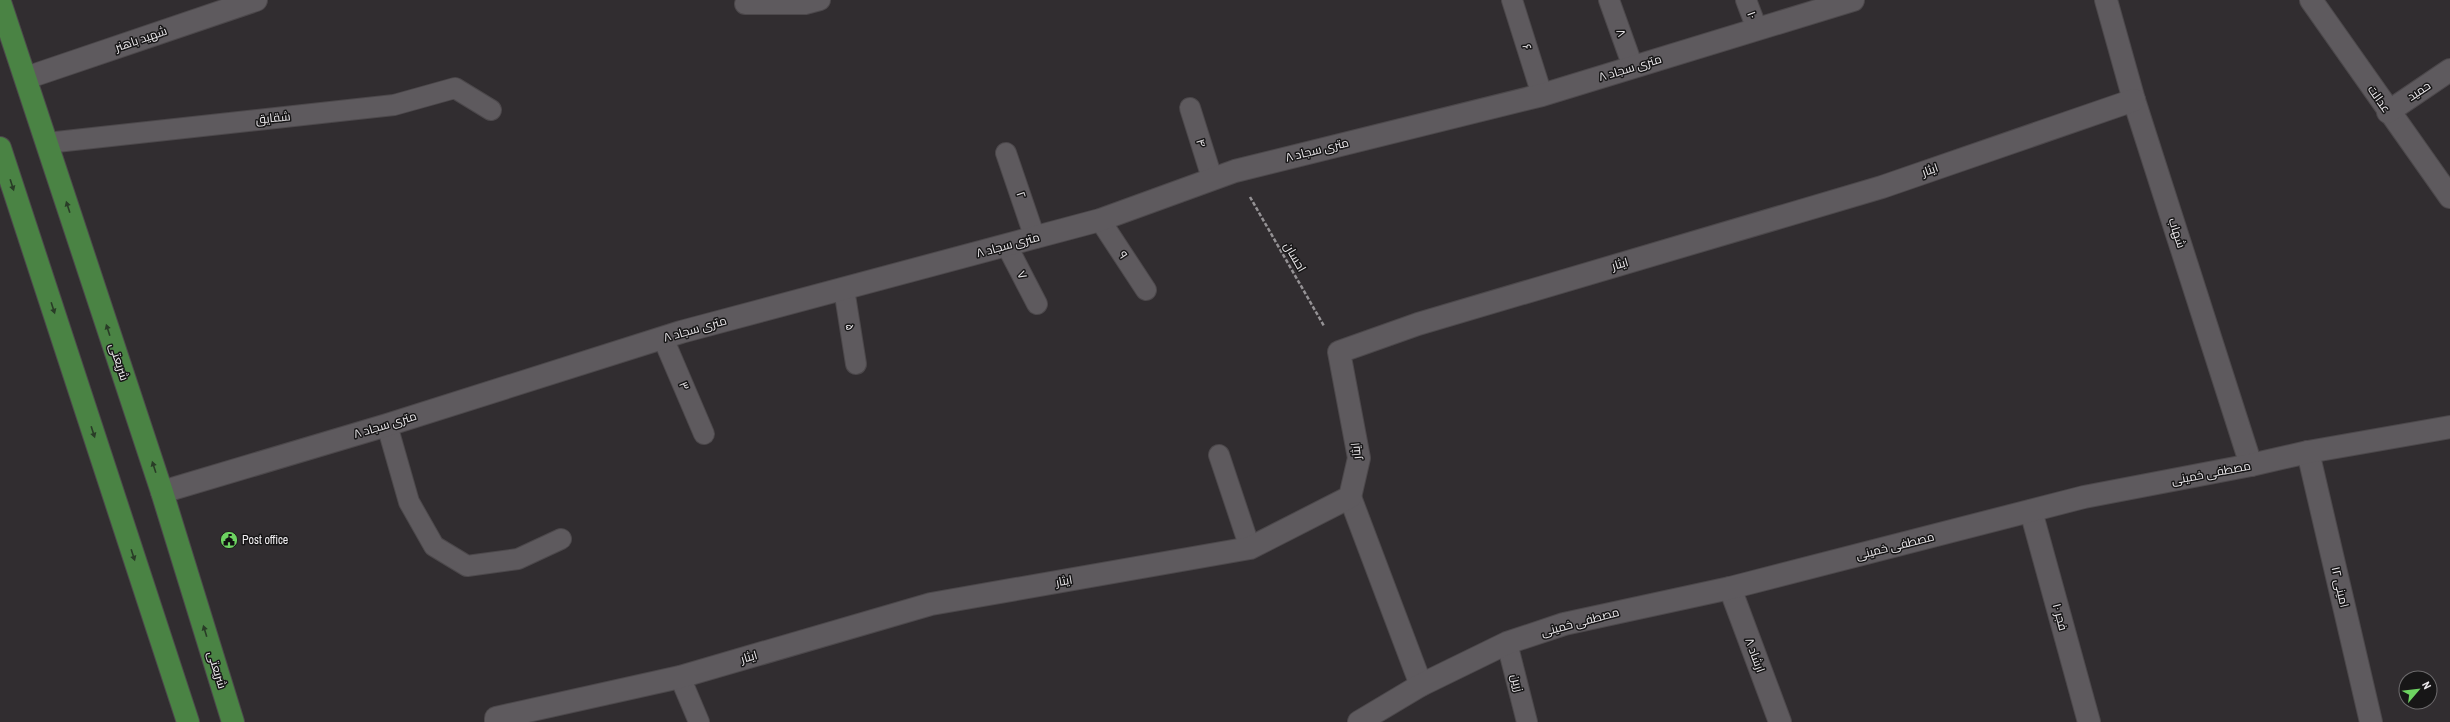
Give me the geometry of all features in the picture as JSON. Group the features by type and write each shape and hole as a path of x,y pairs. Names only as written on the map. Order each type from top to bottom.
{"main road":[{"name":"شریعتی","path":"0,2 162,492 233,722"},
{"path":"0,148 188,722"}],"street":[{"name":"شهید باهنر","path":"26,78 256,0"},
{"name":"۸ متری سجاد","path":"162,492 387,425 663,338 1100,220 1212,178 1235,171 1542,94 1853,0"},
{"name":"شهاب","path":"2106,0 2134,100 2251,466"},
{"name":"عدالت","path":"2311,0 2388,112 2450,197"},
{"name":"حمید","path":"2388,112 2450,70"},
{"name":"ایثار","path":"496,722 496,718 680,677 931,604 1250,548 1350,497 1359,458 1339,352 1418,324 1882,187 2134,100"},
{"name":"مصطفی خمینی","path":"1359,722 1421,685 1507,643 1564,624 1730,588 2084,497 2251,466 2308,452 2450,426"},
{"name":"امینی ۱۲","path":"2308,452 2371,722"},
{"path":"1350,497 1421,685"},
{"name":"فجر ۱۰","path":"2031,511 2089,722"},
{"name":"ارشاد ۸","path":"1730,588 1780,722"}],"lane":[{"path":"745,4 805,4 820,0"},
{"name":"۶","path":"1512,0 1542,94"},
{"name":"۸","path":"1609,0 1633,67"},
{"name":"۱۰","path":"1746,0 1757,29"},
{"name":"شقایق","path":"47,143 394,105 455,88 491,110"},
{"name":"۴","path":"1190,108 1212,178"},
{"name":"۲","path":"1006,153 1035,238"},
{"name":"۹","path":"1100,220 1146,290"},
{"name":"۷","path":"1007,246 1037,304"},
{"name":"۵","path":"844,289 856,364"},
{"name":"۳","path":"663,338 704,434"},
{"path":"387,425 409,502 434,546 467,566 518,559 561,539"},
{"path":"1219,455 1250,548"},
{"name":"زرین","path":"1507,643 1527,722"},
{"path":"680,677 698,722"}],"path":[{"name":"احسان","path":"1235,171 1339,352"}],"place":[{"name":"Post office","path":"229,540"}]}
